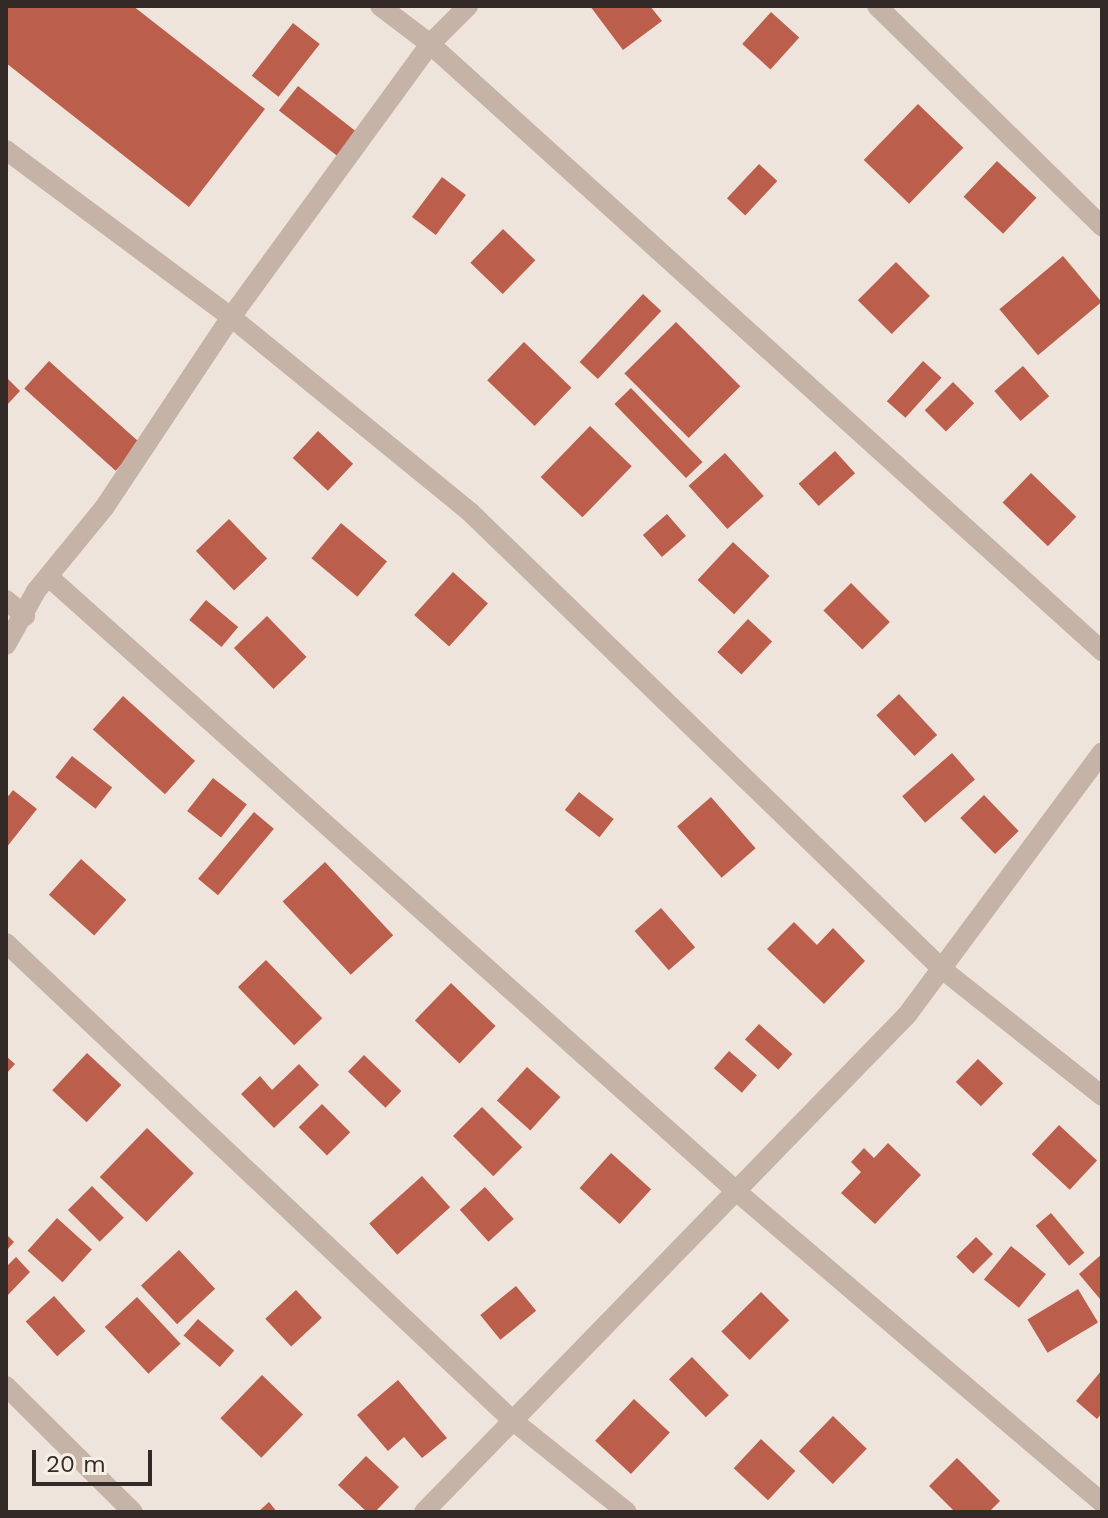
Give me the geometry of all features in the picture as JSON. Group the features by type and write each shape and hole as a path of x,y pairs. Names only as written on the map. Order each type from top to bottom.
{"street":[{"path":"380,6 430,44 1102,651"},
{"path":"6,645 25,616 36,591 50,578 104,508 231,317 430,44 468,6"},
{"path":"877,6 1102,226"},
{"path":"6,150 231,317 470,512 942,969 1102,1096"},
{"path":"50,578 736,1191 1102,1503"},
{"path":"6,600 25,616"},
{"path":"424,1512 907,1015 1102,752"},
{"path":"6,943 512,1420 627,1512"},
{"path":"6,1386 133,1512"}],"building":[{"path":"6,6 133,6 265,109 189,207 6,63"},
{"path":"590,6 650,6 662,21 623,50"},
{"path":"771,12 799,37 770,69 742,44"},
{"path":"293,23 320,44 279,97 252,76"},
{"path":"298,86 357,132 338,157 279,110"},
{"path":"918,104 963,148 909,204 864,160"},
{"path":"997,161 1036,198 1003,234 964,197"},
{"path":"759,164 777,181 745,215 727,198"},
{"path":"442,177 466,195 436,235 412,217"},
{"path":"503,229 535,260 503,294 470,263"},
{"path":"1063,256 1102,302 1038,355 999,309"},
{"path":"896,262 930,296 892,334 858,300"},
{"path":"643,294 661,311 598,379 580,362"},
{"path":"676,322 740,386 689,438 624,374"},
{"path":"524,342 571,388 535,426 487,380"},
{"path":"49,361 140,443 116,471 24,388"},
{"path":"923,361 942,378 905,418 887,401"},
{"path":"1023,366 1049,396 1021,421 994,391"},
{"path":"6,377 20,391 6,406"},
{"path":"953,382 974,403 946,431 925,410"},
{"path":"631,388 703,462 686,478 614,404"},
{"path":"590,426 632,466 582,517 541,477"},
{"path":"318,431 353,464 328,491 293,458"},
{"path":"835,451 855,473 819,506 799,484"},
{"path":"725,453 764,496 727,529 689,486"},
{"path":"1031,473 1076,517 1048,546 1003,502"},
{"path":"667,514 686,536 662,557 643,535"},
{"path":"229,519 267,559 234,591 196,551"},
{"path":"341,523 387,562 357,597 311,558"},
{"path":"733,542 770,576 734,614 698,580"},
{"path":"453,572 488,603 449,647 414,615"},
{"path":"851,583 890,622 862,649 823,611"},
{"path":"206,600 238,627 221,647 189,620"},
{"path":"267,616 307,657 274,689 234,648"},
{"path":"748,619 772,642 741,674 717,652"},
{"path":"899,694 937,735 915,756 876,715"},
{"path":"123,696 195,761 165,794 93,729"},
{"path":"952,753 975,779 925,823 902,796"},
{"path":"72,756 112,787 96,809 55,777"},
{"path":"213,778 247,804 221,838 187,811"},
{"path":"13,790 37,809 6,848 6,799"},
{"path":"579,792 614,819 600,837 565,810"},
{"path":"984,795 1019,831 995,854 960,818"},
{"path":"711,797 756,848 722,878 677,827"},
{"path":"254,812 274,829 218,895 198,879"},
{"path":"81,859 126,900 94,935 49,895"},
{"path":"325,862 393,935 351,975 283,902"},
{"path":"661,908 695,947 669,970 635,931"},
{"path":"794,922 817,945 833,928 865,961 824,1004 767,949"},
{"path":"266,960 322,1018 294,1045 238,987"},
{"path":"451,983 496,1026 459,1063 415,1020"},
{"path":"759,1024 792,1054 778,1070 745,1040"},
{"path":"729,1051 757,1075 742,1093 714,1068"},
{"path":"87,1053 121,1085 87,1122 52,1090"},
{"path":"364,1055 401,1091 385,1108 348,1072"},
{"path":"6,1056 15,1064 6,1074"},
{"path":"978,1059 1003,1083 981,1106 956,1082"},
{"path":"299,1064 319,1085 274,1128 241,1094 260,1076 272,1090"},
{"path":"527,1067 560,1097 530,1131 497,1100"},
{"path":"322,1104 350,1132 327,1156 299,1127"},
{"path":"482,1107 522,1147 493,1176 453,1136"},
{"path":"1059,1125 1097,1160 1070,1190 1032,1154"},
{"path":"147,1128 194,1173 147,1222 100,1177"},
{"path":"888,1143 921,1175 875,1224 841,1193 861,1172 851,1162 864,1148 874,1158"},
{"path":"611,1153 651,1189 620,1224 580,1188"},
{"path":"422,1176 450,1207 397,1255 369,1224"},
{"path":"92,1186 124,1218 100,1242 68,1210"},
{"path":"485,1187 514,1219 489,1242 460,1210"},
{"path":"1051,1213 1084,1253 1069,1266 1036,1226"},
{"path":"57,1218 92,1249 62,1282 28,1251"},
{"path":"6,1234 14,1242 6,1251"},
{"path":"976,1237 993,1254 973,1274 956,1257"},
{"path":"1011,1246 1046,1274 1019,1308 984,1279"},
{"path":"179,1250 215,1289 177,1324 141,1285"},
{"path":"1102,1254 1102,1297 1100,1299 1079,1274"},
{"path":"16,1257 30,1272 6,1297 6,1267"},
{"path":"516,1286 536,1311 500,1340 480,1315"},
{"path":"1078,1289 1098,1322 1048,1353 1027,1319"},
{"path":"296,1290 322,1318 291,1346 265,1319"},
{"path":"761,1292 789,1320 750,1360 721,1332"},
{"path":"54,1296 85,1331 57,1356 26,1321"},
{"path":"137,1297 181,1344 148,1374 105,1327"},
{"path":"198,1319 234,1350 220,1367 184,1336"},
{"path":"692,1357 729,1395 706,1417 669,1379"},
{"path":"1102,1370 1102,1413 1097,1419 1076,1401"},
{"path":"262,1375 303,1415 261,1458 220,1418"},
{"path":"398,1380 447,1438 422,1458 404,1437 388,1451 357,1415"},
{"path":"634,1399 670,1432 631,1474 595,1441"},
{"path":"833,1416 867,1449 833,1484 799,1451"},
{"path":"761,1439 795,1471 768,1500 734,1468"},
{"path":"366,1456 399,1487 375,1512 367,1512 338,1485"},
{"path":"957,1458 1000,1501 989,1512 955,1512 929,1486"},
{"path":"269,1502 277,1512 258,1512"}]}
